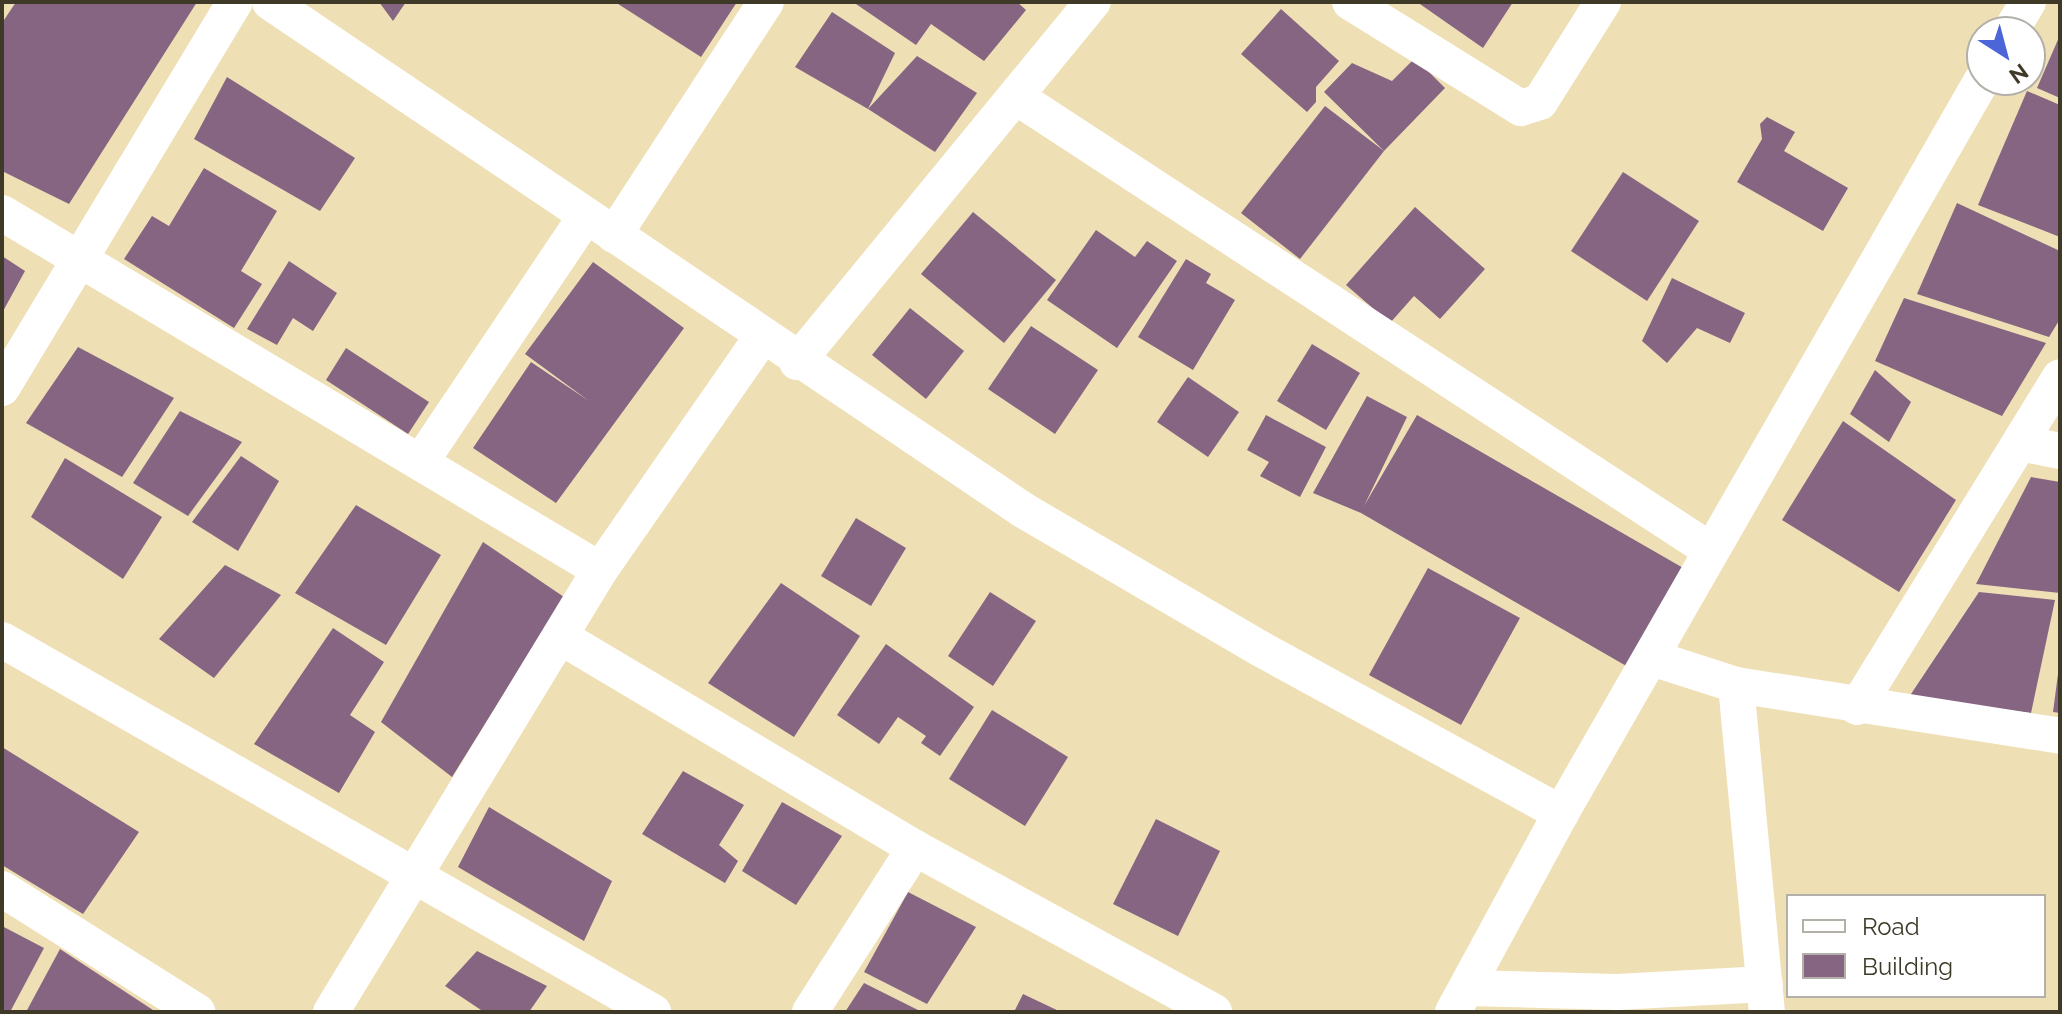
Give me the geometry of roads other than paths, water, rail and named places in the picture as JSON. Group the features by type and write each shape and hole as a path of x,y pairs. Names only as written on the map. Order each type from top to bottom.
{"street":[{"path":"2,388 235,2"},
{"path":"270,2 797,362 1023,510 1261,649 1561,813"},
{"path":"422,460 766,2"},
{"path":"797,362 1018,98 1093,2"},
{"path":"1350,2 1521,108 1540,102 1603,2"},
{"path":"1460,1000 1561,813 1652,658 1710,550 1973,96"},
{"path":"1018,98 1710,550"},
{"path":"2,213 422,460 600,570"},
{"path":"331,1012 600,570 762,337"},
{"path":"1857,707 2060,377"},
{"path":"2020,443 2060,451"},
{"path":"561,637 915,848 1214,1012"},
{"path":"2,640 653,1012"},
{"path":"1652,658 1736,685 1857,707 2060,736"},
{"path":"1460,1000 1617,992 1766,998 1736,685"},
{"path":"810,1012 915,848"},
{"path":"2,889 197,1012"}]}
